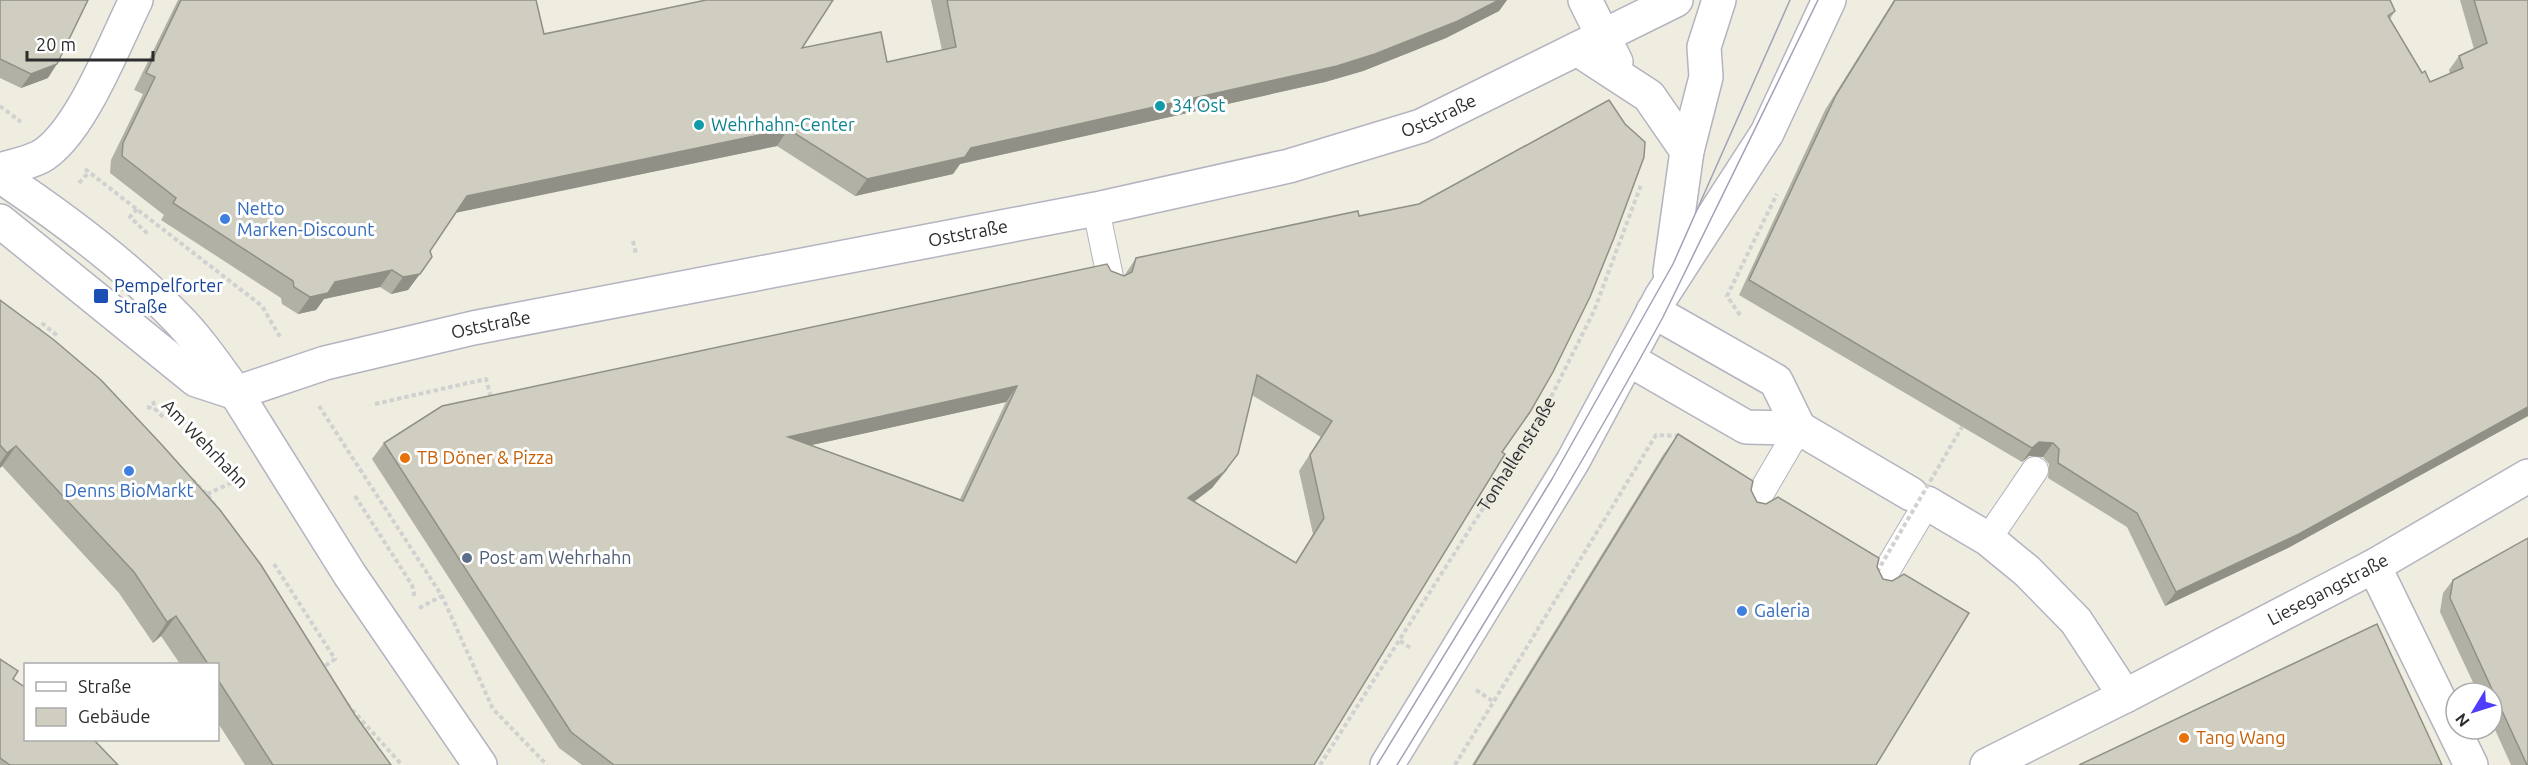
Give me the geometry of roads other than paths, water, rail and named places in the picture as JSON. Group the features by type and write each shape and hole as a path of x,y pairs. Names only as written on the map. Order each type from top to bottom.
{"street":[{"path":"0,170 40,156 57,142 85,105 136,0"},
{"path":"1585,0 1590,42 1624,77 1655,103 1686,151"},
{"name":"Oststraße","path":"236,393 325,363 473,328 1096,210 1288,166 1421,126 1676,0"},
{"path":"1657,304 1673,264 1686,151 1706,77 1706,37 1719,0"},
{"path":"1387,765 1545,507 1657,304 1767,133 1829,0"},
{"path":"0,176 134,278 177,317 236,393 350,575 480,765"},
{"name":"Am Wehrhahn","path":"0,221 196,380 236,393"},
{"path":"1657,304 1776,381 1799,428"},
{"path":"1628,359 1746,427 1799,428 1988,540 2027,571 2076,621 2125,696"},
{"name":"Liesegangstraße","path":"1987,765 2374,566 2528,476"},
{"path":"2374,566 2471,765"}],"lane":[{"path":"1096,210 1110,277"},
{"path":"1751,510 1799,428"},
{"path":"1988,540 2035,470"},
{"path":"1877,580 1919,498"}],"tram line":[{"path":"1377,765 1552,479 1673,264 1790,0"},
{"path":"1397,765 1566,487 1663,317 1818,0"}],"place":[{"name":"34 Ost","path":"1160,106"},
{"name":"Wehrhahn-Center","path":"699,125"},
{"name":"Netto Marken-Discount","path":"225,219"},
{"name":"Pempelforter Straße","path":"101,296"},
{"name":"TB Döner & Pizza","path":"405,458"},
{"name":"Denns BioMarkt","path":"129,471"},
{"name":"Post am Wehrhahn","path":"467,558"},
{"name":"Galeria","path":"1742,611"},
{"name":"Tang Wang","path":"2184,738"}]}
